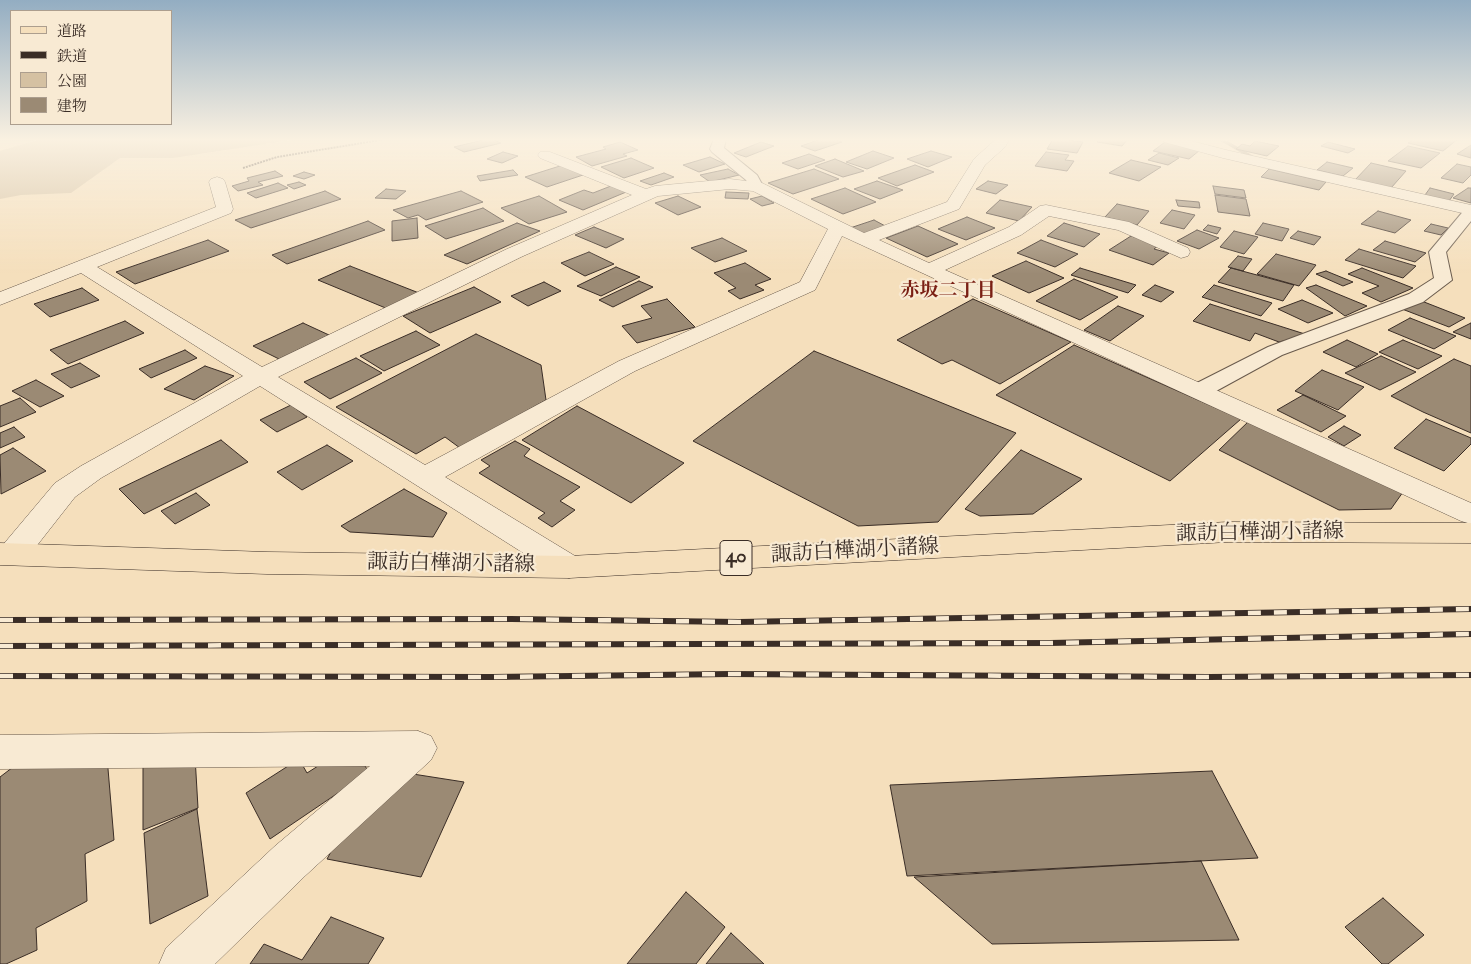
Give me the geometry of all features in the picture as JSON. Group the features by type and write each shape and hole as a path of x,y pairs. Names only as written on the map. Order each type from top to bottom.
{"main road":[{"name":"諏訪白樺湖小諸線","path":"7,554 267,563 569,567 1228,532 1471,533"}],"street":[{"path":"0,299 225,209 218,184"},
{"path":"618,184 646,195"},
{"path":"863,240 953,205 966,184"},
{"path":"1353,184 1471,211"},
{"path":"7,554 65,490 91,472 261,376 514,253 655,191 721,185 756,186 863,240 928,270 1471,514"},
{"path":"928,270 1015,231 1046,210 1123,226 1181,252"},
{"path":"424,477 627,366 808,286 838,227"},
{"path":"82,266 569,567"},
{"path":"0,752 418,748 290,861 182,964"}],"lane":[{"path":"1199,392 1275,351 1416,298 1443,280 1437,252 1471,211"}],"green space":[{"path":"0,184 84,184 71,193 21,195 0,199"}],"building":[{"path":"239,184 263,185 238,191 232,186"},
{"path":"275,184 288,188 256,198 247,193"},
{"path":"304,184 306,185 294,189 287,185"},
{"path":"540,184 556,184 547,187"},
{"path":"616,184 631,190 583,210 559,200 584,190 593,193"},
{"path":"770,184 824,184 793,194"},
{"path":"868,184 886,184 903,190 880,199 854,189"},
{"path":"984,184 1008,185 996,194 976,189"},
{"path":"1292,184 1324,184 1319,190"},
{"path":"1373,184 1395,184 1391,188"},
{"path":"1213,186 1244,190 1246,198 1215,194"},
{"path":"845,188 876,202 843,214 811,199"},
{"path":"1430,188 1454,194 1449,201 1425,195"},
{"path":"1471,188 1471,203 1453,198"},
{"path":"386,189 406,191 396,199 375,198"},
{"path":"325,191 341,199 251,228 235,220"},
{"path":"461,191 483,202 426,220 418,215 408,218 393,210"},
{"path":"726,192 749,193 748,199 725,198"},
{"path":"1215,195 1246,199 1250,216 1218,212"},
{"path":"539,196 567,212 529,224 501,208"},
{"path":"678,196 701,207 678,215 655,203"},
{"path":"762,196 774,203 762,206 750,199"},
{"path":"1000,200 1032,207 1019,221 986,213"},
{"path":"1176,200 1199,202 1200,208 1178,206"},
{"path":"1117,204 1149,211 1137,225 1105,217"},
{"path":"483,208 504,221 446,239 425,226"},
{"path":"1172,210 1195,215 1184,229 1160,223"},
{"path":"1378,211 1411,220 1395,233 1361,224"},
{"path":"967,217 995,228 966,240 938,229"},
{"path":"417,218 418,238 392,241 392,221"},
{"path":"874,220 889,228 865,236 850,228"},
{"path":"368,221 385,230 287,264 272,255"},
{"path":"517,223 540,231 467,264 444,255"},
{"path":"1064,223 1100,234 1084,247 1047,236"},
{"path":"1263,223 1289,229 1282,241 1255,234"},
{"path":"1431,224 1448,228 1441,235 1424,231"},
{"path":"1208,225 1221,228 1217,234 1203,230"},
{"path":"918,226 958,244 927,257 886,238"},
{"path":"594,227 624,239 606,248 575,235"},
{"path":"1197,230 1219,238 1199,249 1177,241"},
{"path":"1234,231 1258,237 1244,254 1220,247"},
{"path":"1298,231 1321,237 1314,245 1290,238"},
{"path":"1131,236 1159,245 1154,249 1169,253 1153,265 1109,250"},
{"path":"722,238 747,251 715,262 691,248"},
{"path":"208,240 229,251 135,284 116,272"},
{"path":"1041,240 1078,254 1055,267 1017,253"},
{"path":"1385,241 1426,253 1415,262 1373,250"},
{"path":"1359,249 1416,266 1403,278 1345,260"},
{"path":"589,252 614,264 585,276 561,263"},
{"path":"1276,254 1316,265 1299,286 1257,274"},
{"path":"1238,256 1252,259 1243,271 1228,267"},
{"path":"1026,261 1064,278 1029,293 992,276"},
{"path":"745,263 771,279 755,285 764,290 740,299 728,291 736,288 714,273"},
{"path":"350,266 419,293 388,309 318,280"},
{"path":"616,267 640,277 601,296 577,286"},
{"path":"1080,268 1136,285 1128,293 1071,275"},
{"path":"1231,268 1294,285 1283,301 1218,282"},
{"path":"1362,268 1413,288 1381,302 1362,293 1379,286 1348,274"},
{"path":"1326,271 1353,282 1343,286 1316,274"},
{"path":"1074,279 1118,297 1080,320 1036,301"},
{"path":"639,281 653,287 613,307 599,300"},
{"path":"544,282 561,291 528,306 511,296"},
{"path":"1155,285 1174,292 1161,302 1142,295"},
{"path":"1214,285 1272,303 1261,316 1202,297"},
{"path":"1316,285 1367,306 1345,316 1306,288"},
{"path":"474,287 501,302 430,333 403,316"},
{"path":"82,288 99,300 50,317 34,304"},
{"path":"667,299 695,327 637,343 622,326 652,318 641,306"},
{"path":"973,299 1071,342 1000,384 952,360 942,364 897,340"},
{"path":"1302,300 1333,313 1308,323 1278,309"},
{"path":"1419,300 1465,318 1449,327 1402,309"},
{"path":"1210,304 1308,335 1279,342 1255,333 1250,341 1193,321"},
{"path":"1118,306 1144,316 1110,341 1084,330"},
{"path":"1410,318 1456,336 1434,349 1388,330"},
{"path":"125,321 144,333 68,364 50,350"},
{"path":"303,323 329,335 279,359 253,346"},
{"path":"1471,323 1471,339 1453,332"},
{"path":"416,331 440,345 384,371 360,356"},
{"path":"476,334 541,365 546,400 460,448 445,437 416,454 336,407"},
{"path":"1347,340 1378,354 1356,367 1323,352"},
{"path":"1403,340 1442,356 1418,369 1379,352"},
{"path":"1074,345 1241,419 1170,481 996,395"},
{"path":"185,350 197,358 151,378 139,369"},
{"path":"814,351 1016,433 938,522 858,526 693,441"},
{"path":"1381,356 1416,372 1380,390 1345,373"},
{"path":"356,358 382,373 330,399 304,382"},
{"path":"1454,359 1471,366 1471,433 1391,396"},
{"path":"80,363 100,376 71,388 51,374"},
{"path":"205,366 234,376 194,400 164,389"},
{"path":"1322,370 1364,387 1338,410 1295,391"},
{"path":"36,380 64,396 40,407 12,391"},
{"path":"1303,395 1346,416 1321,432 1277,410"},
{"path":"20,398 36,412 0,427 0,406"},
{"path":"291,405 307,417 277,432 260,420"},
{"path":"577,406 684,463 631,503 522,440"},
{"path":"1426,419 1471,438 1471,444 1444,471 1394,448"},
{"path":"1250,420 1403,492 1391,509 1339,510 1219,450"},
{"path":"1344,426 1361,435 1344,446 1328,437"},
{"path":"14,427 25,437 0,448 0,433"},
{"path":"221,440 248,462 144,514 119,489"},
{"path":"515,441 530,449 524,456 580,487 560,501 575,510 552,527 538,518 545,513 479,473 490,466 481,460"},
{"path":"327,445 353,461 302,490 277,472"},
{"path":"13,448 46,471 1,494 0,455"},
{"path":"1021,450 1082,479 1033,514 980,516 965,509"},
{"path":"404,489 447,513 433,537 350,532 341,526"},
{"path":"196,493 210,505 175,524 161,511"},
{"path":"194,739 198,808 143,830 143,759"},
{"path":"42,745 106,745 114,840 85,854 87,901 36,928 37,950 6,964 0,964 0,777"},
{"path":"351,745 369,772 270,839 246,793 299,759 307,773"},
{"path":"1212,771 1258,858 907,876 890,785"},
{"path":"400,772 464,782 421,877 327,859 358,802 381,806"},
{"path":"197,809 208,896 150,924 144,833"},
{"path":"1201,861 1239,940 992,944 914,877"},
{"path":"686,892 725,927 696,964 627,964"},
{"path":"1383,898 1424,935 1388,964 1382,964 1345,927"},
{"path":"331,917 384,938 368,964 250,964 264,944 302,960"},
{"path":"731,933 764,964 706,964"}],"railway":[{"path":"0,620 511,619 739,622 1471,609"},
{"path":"0,646 1050,643 1471,634"},
{"path":"0,676 492,677 730,674 1208,677 1471,675"}],"district":[{"name":"赤坂二丁目","path":"948,292"}]}
